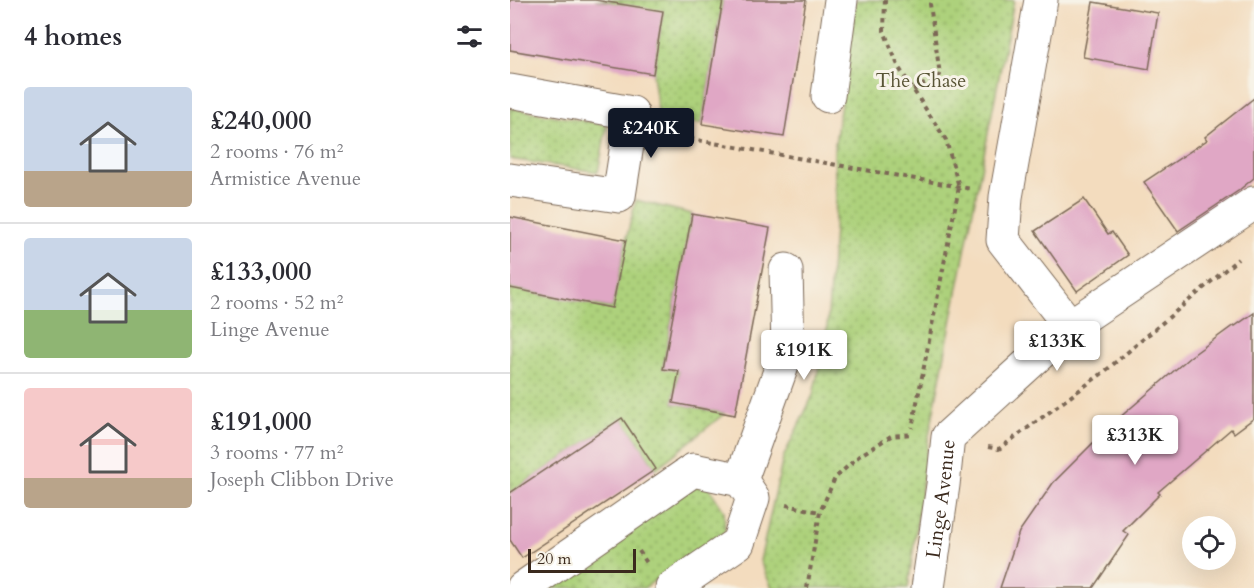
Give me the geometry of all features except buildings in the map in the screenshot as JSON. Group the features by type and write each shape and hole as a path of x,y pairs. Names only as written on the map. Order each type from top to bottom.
{"street":[{"path":"828,96 841,0"},
{"path":"1041,0 1006,197 1003,240 1070,326"},
{"path":"510,91 632,114 619,196 510,180"},
{"name":"Linge Avenue","path":"928,588 948,437 1070,326 1254,203"},
{"path":"741,480 788,349 786,270"},
{"path":"523,588 693,470 741,480 753,498 738,543 672,588"}],"path":[{"path":"885,0 884,31 899,68 946,140 959,187 911,434"},
{"path":"913,90 940,75 930,3 932,0"},
{"path":"630,128 1006,197"},
{"path":"638,550 647,563 657,557"}],"green space":[{"path":"595,0 723,0 702,124 659,118 653,74 663,12"},
{"name":"The Chase","path":"856,0 1014,0 928,441 908,588 772,588 760,561 783,458 813,395 827,328 836,201 834,151"},
{"path":"510,108 607,125 598,172 510,159"},
{"path":"636,200 692,214 663,368 679,371 673,403 725,413 656,469 622,418 510,493 510,288 612,308"},
{"path":"689,484 707,485 724,511 725,532 644,588 541,588"}]}
